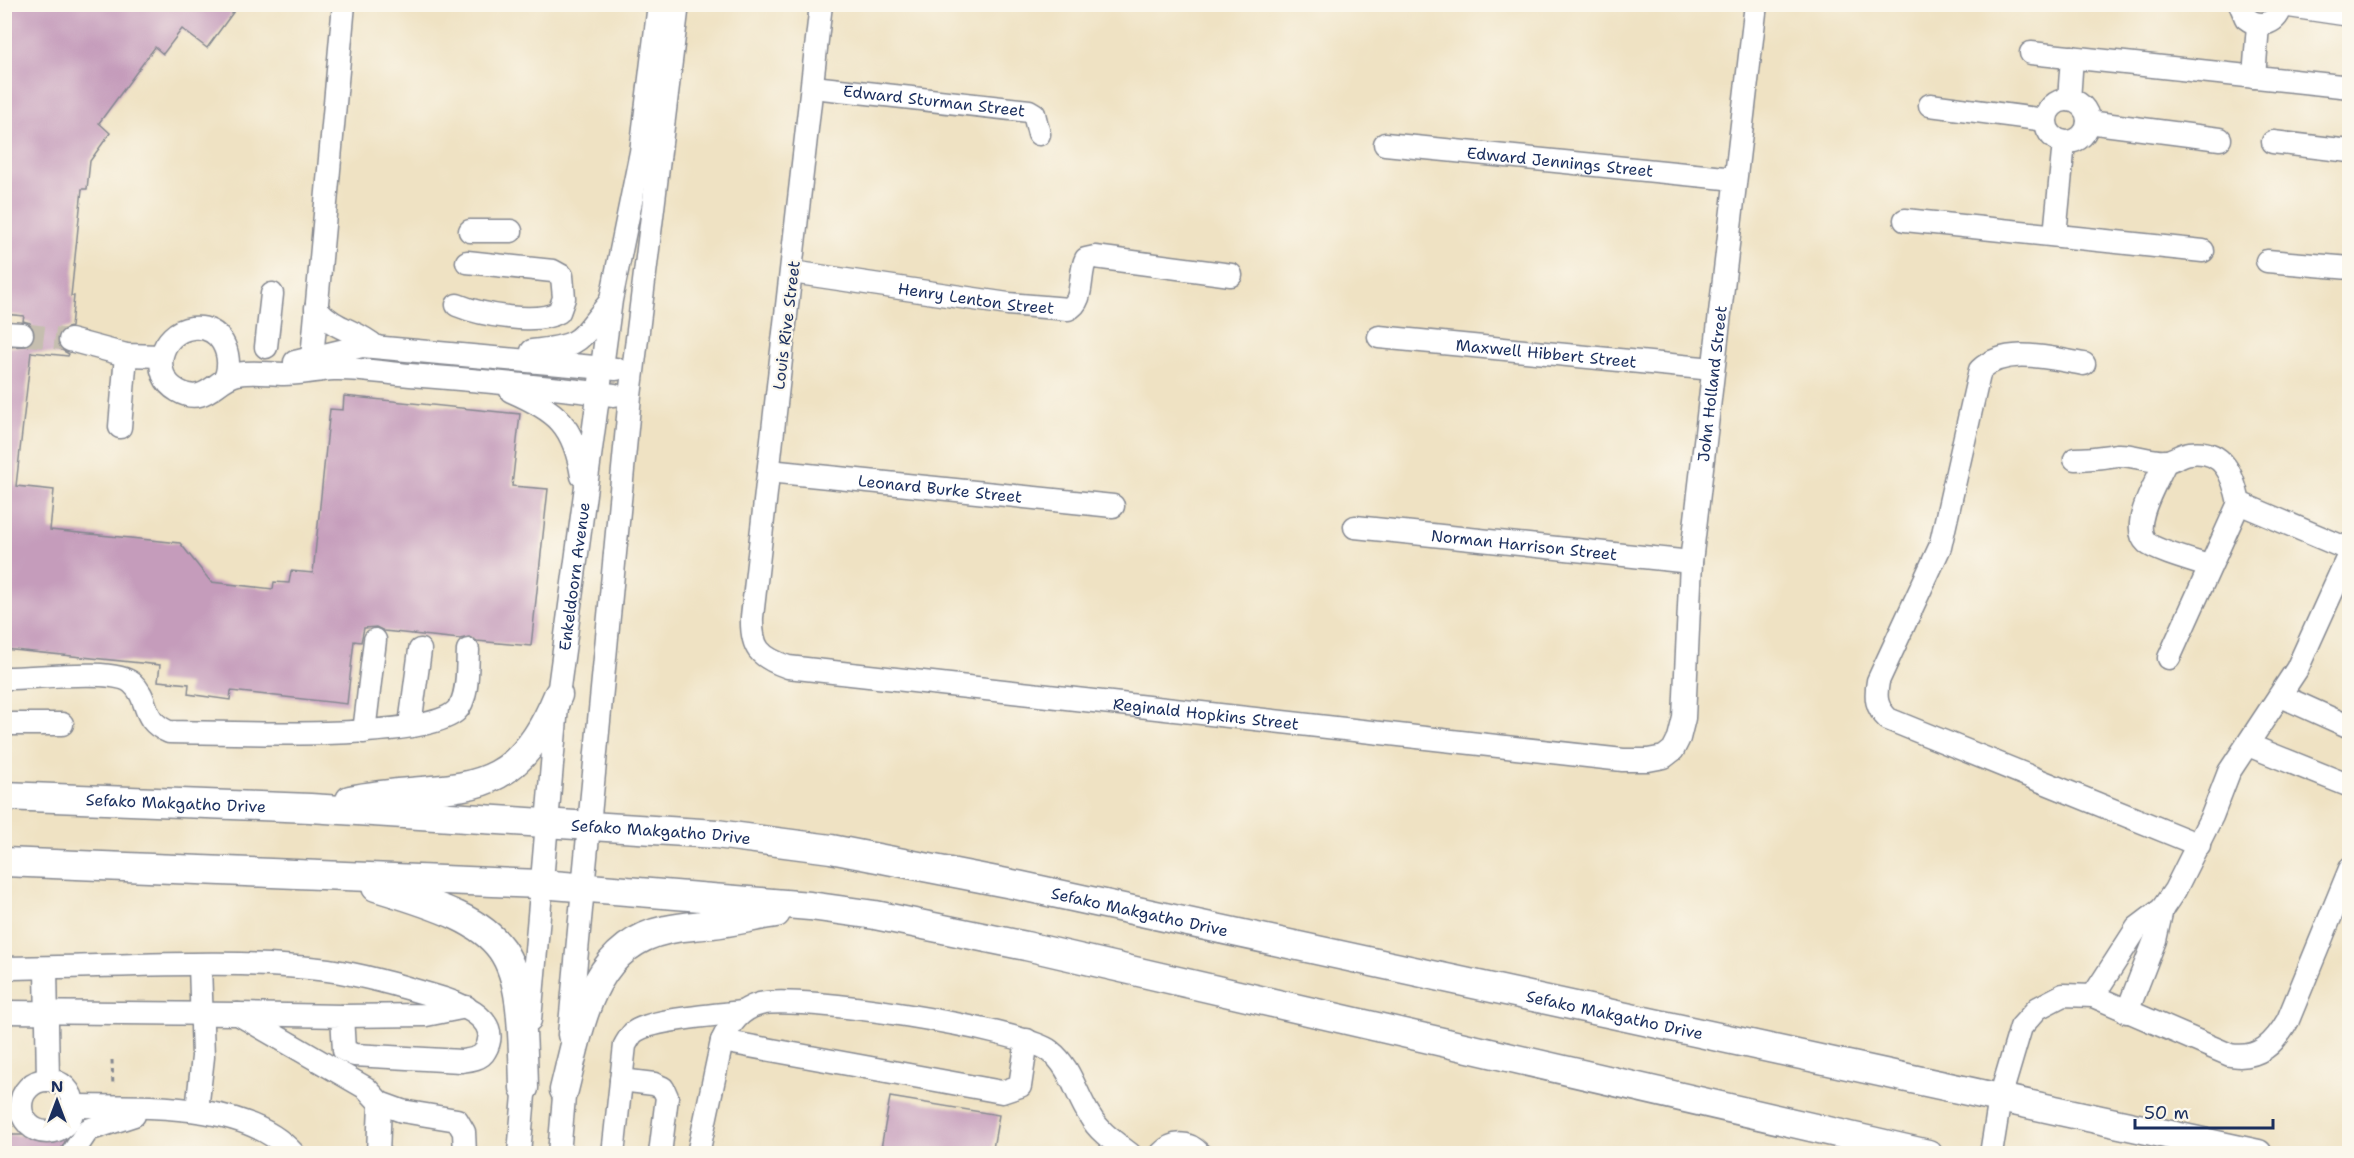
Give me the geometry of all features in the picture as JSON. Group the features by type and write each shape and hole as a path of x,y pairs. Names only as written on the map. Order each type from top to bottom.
{"main road":[{"path":"310,808 360,798 455,789 476,784 496,775 521,757 544,728 558,695"},
{"name":"Sefako Makgatho Drive","path":"4,796 310,808 546,825 716,834 831,849 1017,885 2258,1154"},
{"path":"4,862 540,884 810,906 874,915 1016,944 1928,1154"},
{"path":"336,875 455,914 484,930 499,944 514,971 520,996 524,1088"},
{"path":"564,1090 592,991 608,964 623,950 644,938 665,930 713,924 810,906"}],"street":[{"path":"312,358 344,4"},
{"name":"Enkeldoorn Avenue","path":"519,1154 540,884 558,695 611,300 641,152 659,4"},
{"path":"559,1154 632,371 678,4"},
{"name":"Louis Rive Street","path":"754,645 752,617 821,4"},
{"name":"John Holland Street","path":"1664,757 1673,750 1684,718 1691,562 1756,4"},
{"path":"2240,4 2246,18 2258,25 2272,22 2281,11 2282,5 2343,14"},
{"path":"2254,77 2258,25"},
{"path":"2031,53 2349,87"},
{"path":"2069,100 2072,57"},
{"name":"Edward Sturman Street","path":"813,87 1029,111 1034,114 1039,134"},
{"path":"2069,100 2084,108 2088,122 2078,139 2064,142 2052,136 2045,120 2053,104 2069,100"},
{"path":"1930,105 2045,120"},
{"path":"2088,122 2220,139"},
{"path":"2055,235 2064,142"},
{"path":"2273,142 2349,151"},
{"name":"Edward Jennings Street","path":"1385,144 1735,179"},
{"path":"1905,220 2204,251"},
{"path":"470,231 511,231"},
{"name":"Henry Lenton Street","path":"792,272 1008,304 1068,309 1074,306 1077,300 1086,259 1095,257 1231,275"},
{"path":"2267,261 2349,268"},
{"path":"457,305 492,314 550,318 560,312 564,298 562,276 553,271 467,262"},
{"path":"266,347 272,294"},
{"path":"504,358 571,345 588,333 611,300"},
{"path":"316,308 334,325 360,334 376,347"},
{"path":"226,348 229,367 226,377 210,392 190,395 171,386 161,367 164,347 177,333 195,327 214,333 238,358 263,364 283,364 353,347 376,347 632,371"},
{"name":"Maxwell Hibbert Street","path":"1379,338 1713,369"},
{"path":"70,340 126,355 161,356"},
{"path":"120,427 126,355"},
{"path":"2084,364 2027,356 1999,357 1980,370 1940,547 1878,681 1876,695 1878,709 1888,719 2199,845"},
{"path":"226,377 250,373 284,374 334,369 630,396"},
{"path":"493,383 544,406 562,420 577,448 585,499"},
{"path":"2075,459 2099,459 2118,455 2166,461 2189,453 2207,453 2220,459 2234,480 2239,502 2208,566 2169,658"},
{"path":"2166,461 2139,519 2141,535 2147,544 2208,566"},
{"name":"Leonard Burke Street","path":"769,471 1113,506"},
{"path":"2093,996 2137,928 2162,909 2175,891 2199,845 2229,772 2297,669 2349,551 2239,502"},
{"name":"Norman Harrison Street","path":"1355,527 1691,562"},
{"path":"364,732 375,640"},
{"name":"Reginald Hopkins Street","path":"754,645 768,660 788,667 1623,760 1648,760 1664,757"},
{"path":"410,725 420,650"},
{"path":"4,678 61,675 129,680 138,688 151,721 170,732 364,732 436,720 454,714 460,706 465,688 468,650"},
{"path":"2281,696 2349,727"},
{"path":"4,724 62,724"},
{"path":"2248,745 2349,786"},
{"path":"1991,1154 2000,1098 2021,1028 2038,1008 2063,995 2093,996 2230,1055 2241,1057 2266,1048 2277,1039 2288,1020 2349,869"},
{"path":"2127,1012 2155,940 2162,909"},
{"path":"197,1110 203,1057 200,965"},
{"path":"4,968 200,965 329,970 415,990 466,1007 481,1017 487,1028 488,1043 484,1053 476,1058 461,1061 342,1062"},
{"path":"46,968 48,1080"},
{"path":"698,1154 722,1041 730,1024 742,1012 758,1004 775,1002 832,1004 1027,1040 1041,1045 1066,1066 1091,1119 1130,1154"},
{"path":"4,1012 342,1016 426,1015 466,1007"},
{"path":"613,1154 625,1045 633,1033 648,1026 742,1012"},
{"path":"238,1014 342,1062 380,1103 402,1111 458,1120 464,1132 465,1154"},
{"path":"342,1016 342,1062"},
{"path":"722,1041 1002,1092 1012,1091 1020,1086 1027,1040"},
{"path":"48,1080 63,1085 72,1098 73,1106 67,1123 51,1131 34,1128 13,1106 32,1085 48,1080"},
{"path":"621,1080 663,1088 667,1097 660,1154"},
{"path":"378,1154 380,1103"},
{"path":"73,1106 161,1107 197,1110 250,1125 272,1136 294,1154"},
{"path":"72,1154 82,1137 94,1126 161,1107"},
{"path":"1161,1154 1167,1147 1182,1143 1189,1145 1200,1154"}],"path":[{"path":"112,1060 114,1107"}],"building":[{"path":"4,4 226,4 234,11 207,48 182,29 163,54 155,47 99,123 110,133 90,161 87,189 82,189 71,296 74,296 71,327 61,330 57,337 60,349 69,354 68,356 31,352 16,486 54,490 50,530 180,543 211,582 273,589 274,582 289,583 291,571 313,573 330,409 343,410 344,396 520,414 512,486 548,489 531,646 477,641 469,637 460,639 384,631 376,627 364,628 361,642 354,641 347,704 231,691 230,700 188,694 189,684 158,681 160,665 4,649 4,347 28,346 35,334 30,323 23,321 24,316 4,314"},
{"path":"890,1097 999,1115 992,1154 880,1154"},
{"path":"4,1135 67,1135 67,1137 59,1154 4,1154"}],"tunnel":[{"path":"22,334 70,340"}]}
